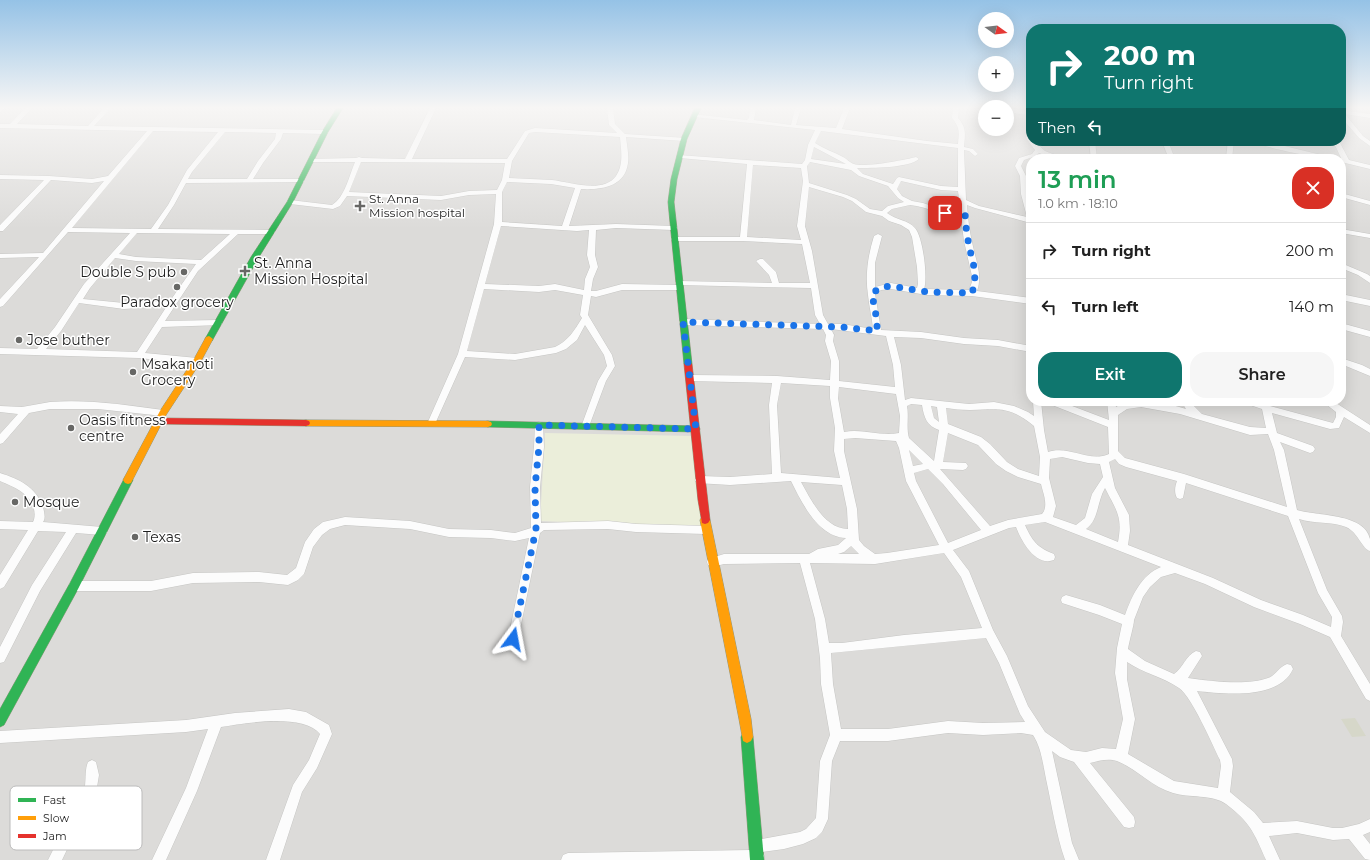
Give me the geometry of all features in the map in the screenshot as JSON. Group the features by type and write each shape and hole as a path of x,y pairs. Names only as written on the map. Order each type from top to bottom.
{"main road":[{"path":"0,721 74,586 162,417 197,361 255,257 290,202 317,148"},
{"path":"682,148 674,179 671,202 679,285 691,378 706,530 745,719 756,854"},
{"path":"162,417 696,429"}],"street":[{"path":"1,301 45,255 136,148"},
{"path":"153,231 171,205 195,163 208,148"},
{"path":"249,181 260,162 271,148"},
{"path":"408,160 413,148"},
{"path":"432,424 462,354 498,224 499,192 505,180 509,161 517,148"},
{"path":"505,180 553,182 579,186 604,186 612,182 622,173 624,167 623,148"},
{"path":"810,148 806,163 806,184 801,222 819,316 830,335 829,341 835,361 834,398 839,428 839,450 852,509 854,542 860,549 875,558"},
{"path":"819,148 823,151 844,158 849,166 865,176 885,182 894,189 900,197 910,203"},
{"path":"961,148 961,189 968,241 976,276 976,282 972,293"},
{"path":"965,148 971,150 975,154"},
{"path":"1279,148 1298,154"},
{"path":"1036,154 1038,150 1045,154"},
{"path":"680,156 750,162 806,163 849,166 878,166 912,161 916,158"},
{"path":"1026,158 1022,159 1018,166 1023,176 1026,202"},
{"path":"290,202 333,207 340,203 359,159"},
{"path":"311,160 359,159 509,161"},
{"path":"1346,161 1370,167"},
{"path":"743,239 750,162"},
{"path":"0,177 92,181 112,177"},
{"path":"0,229 49,178"},
{"path":"894,189 899,179 941,188 961,189"},
{"path":"184,181 301,181"},
{"path":"806,184 832,190 854,200 868,211 883,214 891,220 908,226 915,234 922,277 922,284 919,291"},
{"path":"565,228 579,186"},
{"path":"344,194 441,198 469,192 499,192"},
{"path":"1346,195 1370,203"},
{"path":"963,201 977,208 1026,217"},
{"path":"883,214 890,207 910,203 921,204 949,214 961,216 965,214"},
{"path":"498,224 565,228 616,226 674,228"},
{"path":"462,354 515,357 556,350 563,347 574,338 585,319 589,279 594,267 591,255 593,228"},
{"path":"66,230 271,232"},
{"path":"38,353 58,329 77,300 134,231"},
{"path":"139,355 189,277 202,262 236,232"},
{"path":"1346,232 1370,236"},
{"path":"877,331 877,321 870,285 871,260 878,236"},
{"path":"675,239 743,239 806,242"},
{"path":"0,256 45,255"},
{"path":"114,256 136,259 202,262"},
{"path":"760,261 773,274 776,286"},
{"path":"1346,267 1360,273 1370,281"},
{"path":"481,286 539,289 555,287 587,293 603,293 622,287 679,285 814,286"},
{"path":"872,294 876,289 886,287 919,291 972,293 1026,300"},
{"path":"1346,298 1370,303"},
{"path":"77,300 111,306 142,306 172,303"},
{"path":"585,319 608,355 611,366 602,381 585,427"},
{"path":"683,322 824,326 877,331 889,334 921,335 964,341 998,343 1026,348"},
{"path":"160,324 218,323"},
{"path":"1346,327 1370,334"},
{"path":"889,334 897,365 900,392 906,403 901,437 911,481 946,548 965,574 989,633 1003,660 1024,710 1038,732 1047,755 1066,843 1072,860"},
{"path":"0,351 139,355 197,361"},
{"path":"1346,363 1360,367 1370,373"},
{"path":"691,378 776,379 834,383 900,392"},
{"path":"776,379 773,405 777,478"},
{"path":"906,403 940,403 969,407 994,405 1011,408 1023,413 1039,425"},
{"path":"926,403 930,421 936,426 943,427 978,440 987,446 1000,462 1014,471 1045,481"},
{"path":"935,465 943,439 943,413 940,403"},
{"path":"0,409 9,411 26,411 60,405 129,408 162,417"},
{"path":"1023,413 1034,411 1036,406"},
{"path":"1037,406 1045,457 1045,481 1051,506 1049,514 1045,518"},
{"path":"1065,406 1114,422"},
{"path":"1112,406 1114,422"},
{"path":"1045,457 1056,454 1104,461 1114,453 1115,412 1121,407 1127,406"},
{"path":"1157,406 1200,416 1250,431 1272,433 1310,449"},
{"path":"1188,406 1200,416"},
{"path":"1266,406 1272,433 1279,450 1292,512 1303,545 1323,593 1337,616 1338,622 1335,634"},
{"path":"1269,406 1330,426 1336,426 1338,424 1340,409"},
{"path":"1335,406 1370,430"},
{"path":"0,440 26,411"},
{"path":"513,639 536,529 535,487 539,447 539,425"},
{"path":"839,436 855,434 901,437 935,465 955,492 989,532"},
{"path":"1114,453 1126,463 1184,478 1313,518 1346,522 1358,529 1370,531"},
{"path":"1104,461 1107,478 1124,515 1125,531 1122,548"},
{"path":"909,471 935,465 963,466"},
{"path":"0,477 19,484 31,492 40,507 40,520 37,526 0,584"},
{"path":"700,480 730,481 758,478 794,478 847,482"},
{"path":"794,478 810,507 826,524 845,534 853,536"},
{"path":"1076,530 1087,525 1090,521 1096,496 1107,478"},
{"path":"1180,495 1180,485 1184,478"},
{"path":"712,562 724,559 807,560 901,556 946,548 1008,524 1045,518 1175,568 1335,634 1366,683 1370,695"},
{"path":"74,586 151,586 193,578 259,578 288,580 300,571 309,545 318,532 327,525 345,521 410,525 449,533 491,534 515,537 529,534 543,526 608,525 649,529 706,530"},
{"path":"1019,522 1033,549 1042,556 1050,557"},
{"path":"0,525 74,528 102,531"},
{"path":"0,658 36,588 74,528"},
{"path":"1358,529 1370,547"},
{"path":"807,560 818,553 840,549 853,536"},
{"path":"568,860 756,854 809,836 820,826 824,800 826,761 836,735 827,684 825,648 807,560"},
{"path":"1122,757 1129,718 1122,675 1122,652 1129,622 1135,603 1148,582 1156,574 1175,568"},
{"path":"1066,600 1100,610 1129,622"},
{"path":"825,648 842,648 904,640 932,639 989,633"},
{"path":"1122,652 1141,665 1178,681 1187,687 1196,700 1226,759 1227,766 1223,796"},
{"path":"1178,681 1196,656"},
{"path":"1178,681 1222,688 1258,686 1272,683 1287,669"},
{"path":"0,737 186,726 217,721 289,715 306,718 325,729 326,734 313,764 297,789 273,860"},
{"path":"159,860 175,830 203,761 217,721"},
{"path":"836,735 888,735 948,727 983,729 1021,727 1038,732 1064,753 1078,758 1108,754 1122,757 1155,778 1173,787 1223,796 1238,805 1250,816 1260,830 1273,860"},
{"path":"1078,758 1129,822"},
{"path":"91,786 93,775 92,766"},
{"path":"1260,830 1297,827 1333,834 1352,832 1370,825"},
{"path":"1352,832 1370,854"},
{"path":"55,860 60,850"}],"shaded area":[{"path":"0,148 1370,148 1370,860 0,860"},
{"path":"1355,718 1366,736 1352,737 1341,719"}],"green space":[{"path":"545,433 694,436 702,527 540,521"}],"traffic: fast":[{"path":"209,339 255,257 290,202 317,148"},
{"path":"682,148 674,179 671,202 688,364"},
{"path":"488,424 696,429"},
{"path":"0,721 74,586 128,480"},
{"path":"747,737 757,860"}],"traffic: slow":[{"path":"128,480 163,413 197,361 209,339"},
{"path":"306,423 488,424"},
{"path":"705,520 745,719 747,737"}],"traffic: jam":[{"path":"688,364 705,520"},
{"path":"160,421 306,423"}],"place":[{"name":"St. Anna Mission hospital","path":"360,206"},
{"name":"St. Anna Mission Hospital","path":"245,271"},
{"name":"Double S pub","path":"184,272"},
{"name":"Paradox grocery","path":"177,287"},
{"name":"Jose buther","path":"19,340"},
{"name":"Msakanoti Grocery","path":"133,372"},
{"name":"Oasis fitness centre","path":"71,428"},
{"name":"Mosque","path":"15,502"},
{"name":"Texas","path":"135,537"}],"route":[{"path":"513,639 536,529 535,487 539,447 539,425 696,429 683,322 842,327 877,331 877,321 872,294 876,289 891,286 928,292 972,293 976,282 976,276 966,233 965,214 959,216 945,213"}]}
